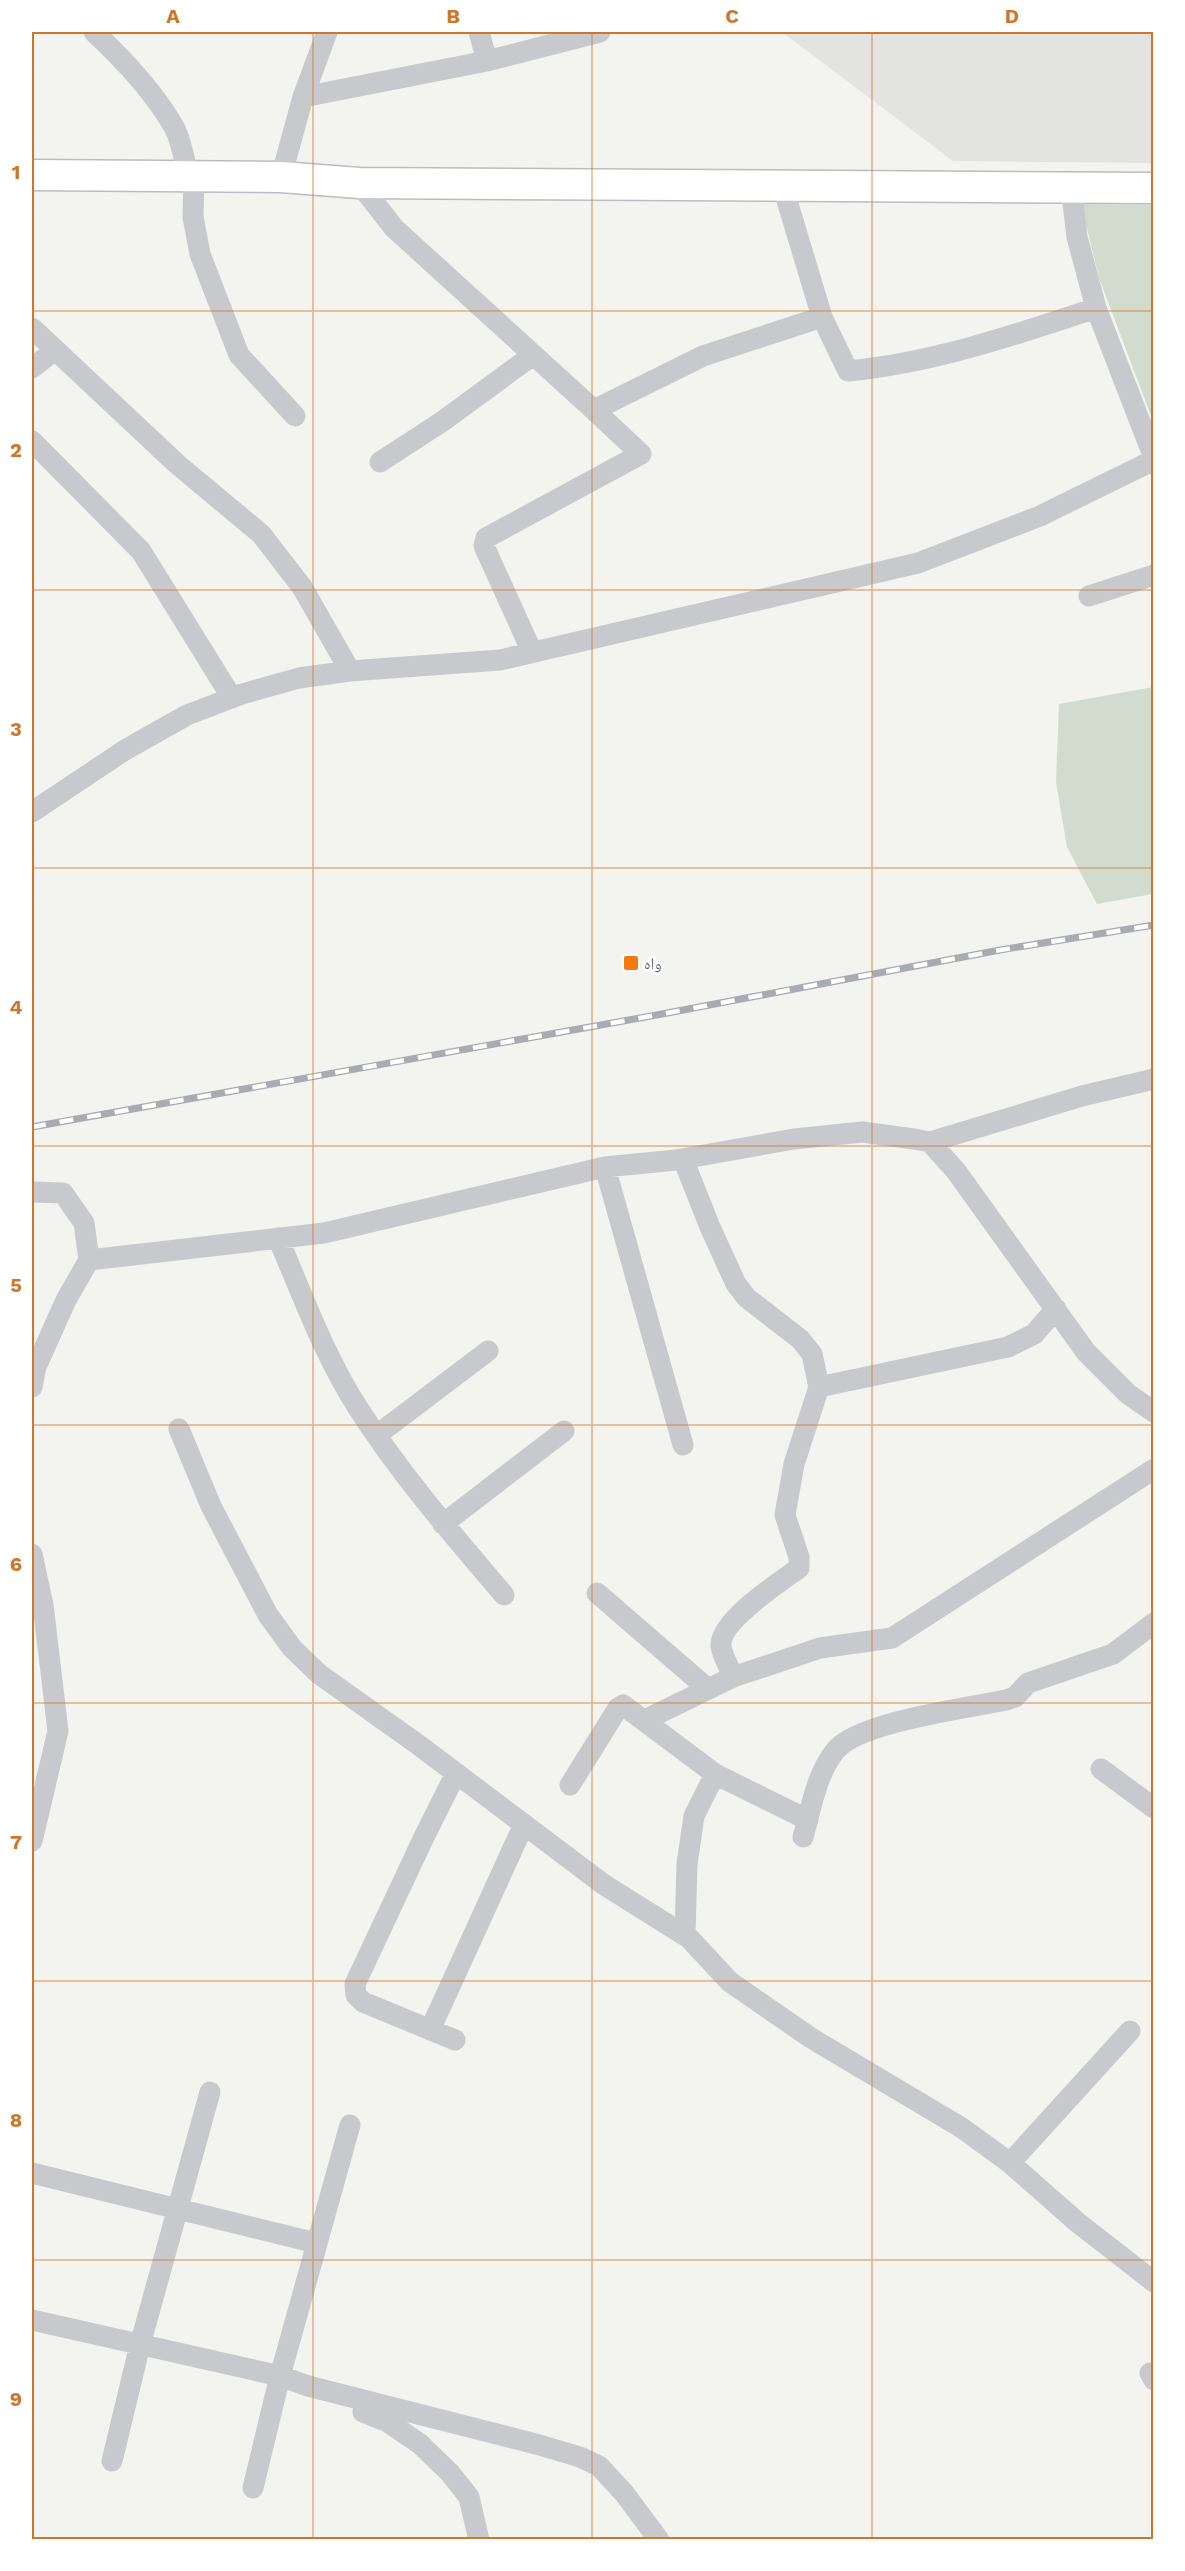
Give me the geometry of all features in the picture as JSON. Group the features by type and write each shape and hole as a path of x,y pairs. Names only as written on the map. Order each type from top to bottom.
{"main road":[{"path":"32,175 280,177 359,183 1154,188"}],"street":[{"path":"94,32 114,50 175,128 191,176 193,217 200,254 239,355 295,416"},
{"path":"280,177 303,97 327,32"},
{"path":"479,32 487,61"},
{"path":"303,97 487,61 600,32"},
{"path":"359,183 394,228 641,454 486,538 484,546 532,652"},
{"path":"782,184 822,317 848,371 870,369 993,343 1096,308"},
{"path":"32,812 125,750 187,715 232,698 299,678 350,671 500,660 918,563 1040,516 1154,459 1096,308 1077,237 1071,187"},
{"path":"594,410 703,356 822,317"},
{"path":"32,328 177,464 261,534 302,587 350,671"},
{"path":"32,368 55,350"},
{"path":"380,462 443,421 533,355"},
{"path":"32,441 141,551 232,698"},
{"path":"1089,596 1154,576"},
{"path":"89,1260 324,1233 605,1167 683,1159 794,1139 862,1132 930,1142 1082,1095 1154,1078"},
{"path":"930,1142 956,1171 1086,1352 1128,1394 1154,1412"},
{"path":"683,1159 736,1284 747,1298 800,1339 812,1354 819,1387 794,1464 786,1500 785,1515 799,1557 799,1568 741,1613 724,1633 721,1646 733,1677"},
{"path":"605,1167 684,1445"},
{"path":"32,1192 63,1193 84,1223 89,1260 66,1300 36,1366 32,1387"},
{"path":"278,1238 326,1352 358,1408 443,1524 504,1595"},
{"path":"819,1387 1008,1347 1034,1334 1056,1309"},
{"path":"377,1435 488,1351"},
{"path":"179,1429 211,1506 268,1615 292,1648 328,1680 603,1884 685,1935 730,1982 811,2038 962,2128 1010,2163 1077,2222 1154,2282"},
{"path":"443,1524 564,1431"},
{"path":"645,1720 733,1677 820,1648 872,1643 892,1638 1154,1469"},
{"path":"32,1554 43,1605 57,1705 58,1731 32,1841"},
{"path":"597,1593 708,1689"},
{"path":"570,1785 618,1708 623,1706 645,1720 715,1774 805,1828 821,1775 835,1750 851,1737 874,1727 1006,1700 1015,1696 1028,1683 1113,1654 1154,1623"},
{"path":"1101,1769 1154,1808"},
{"path":"455,2040 363,2002 356,1995 356,1984 423,1837 456,1773"},
{"path":"685,1935 687,1864 694,1816 715,1774"},
{"path":"430,2030 524,1824"},
{"path":"1010,2163 1130,2031"},
{"path":"111,2461 140,2345 210,2092"},
{"path":"253,2488 280,2376 350,2125"},
{"path":"32,2173 316,2243"},
{"path":"32,2320 280,2376 388,2422 420,2444 450,2473 469,2497 479,2540"},
{"path":"308,2386 580,2457 600,2466 624,2493 659,2540"}],"shaded area":[{"path":"782,32 1153,32 1153,163 953,161"},
{"path":"1081,204 1153,205 1153,421 1099,278"},
{"path":"1153,687 1153,894 1097,904 1067,847 1056,782 1059,704"}],"railway":[{"path":"32,1127 662,1014 1000,950 1154,925"}],"place":[{"name":"واہ","path":"631,963"}]}
